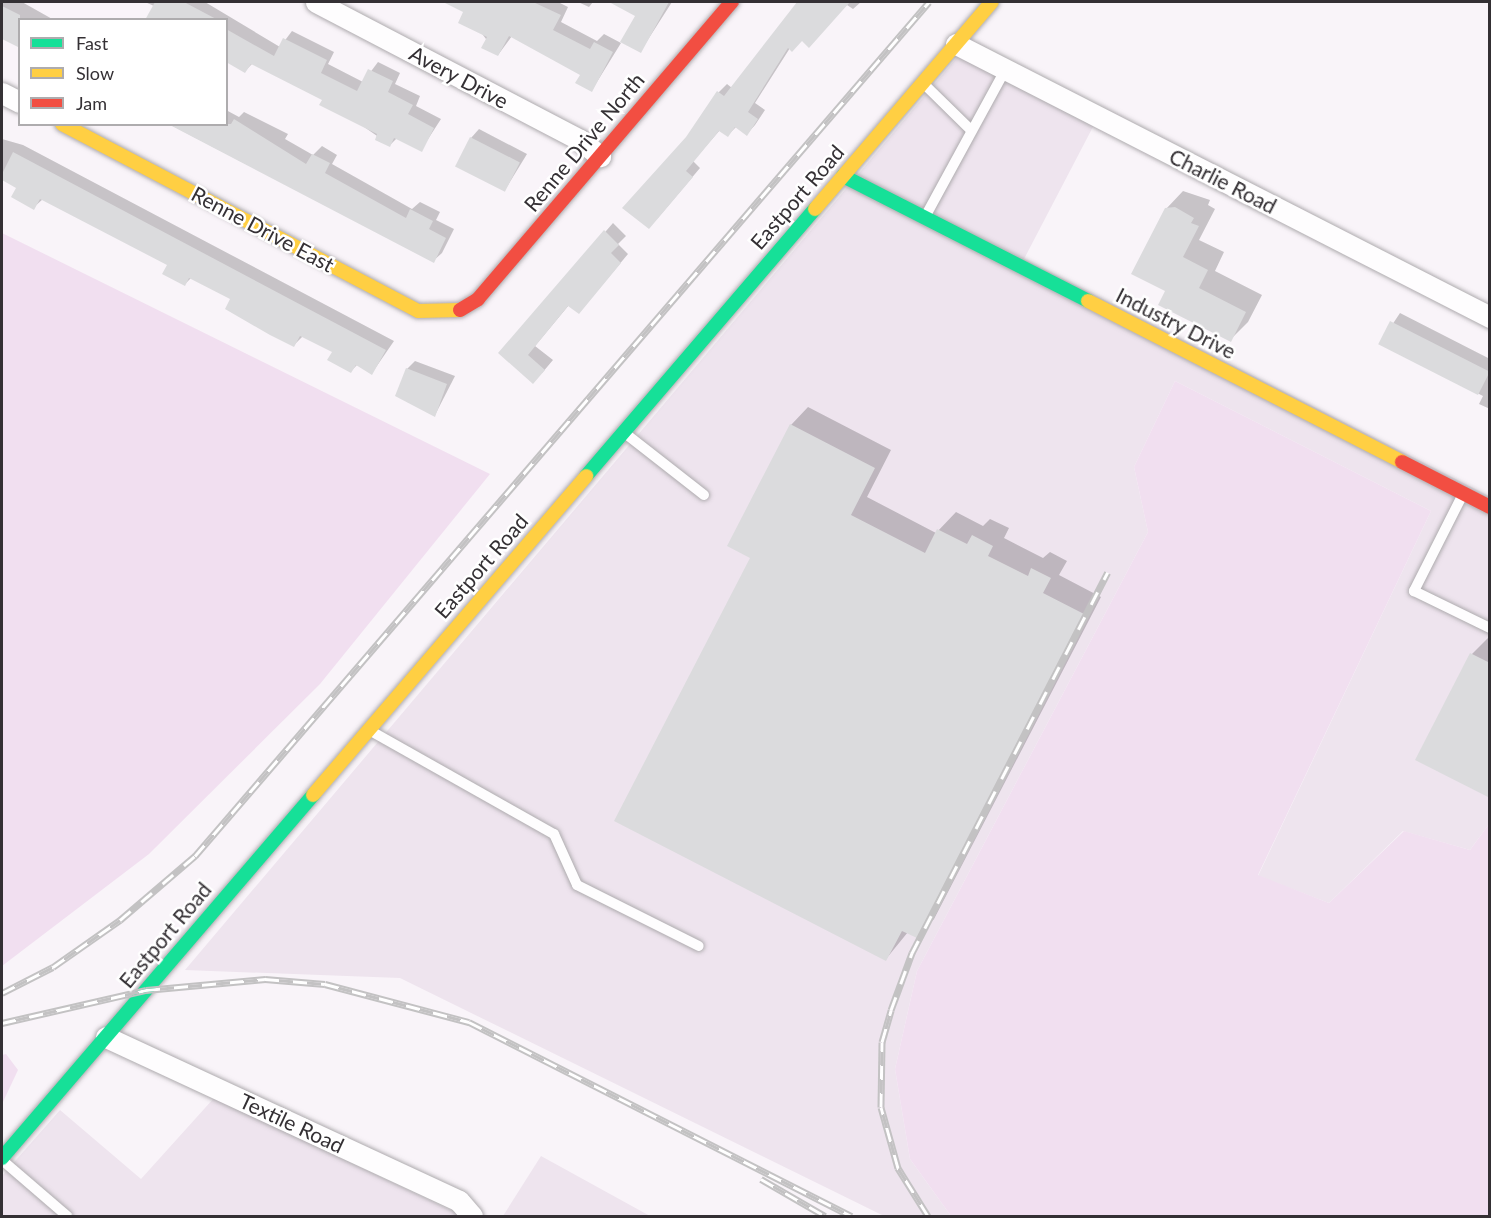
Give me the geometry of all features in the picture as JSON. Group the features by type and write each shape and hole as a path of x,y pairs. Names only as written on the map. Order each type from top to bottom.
{"street":[{"name":"Avery Drive","path":"316,2 580,140 600,156"},
{"name":"Renne Drive North","path":"466,308 732,2"},
{"name":"Eastport Road","path":"2,1159 992,2"},
{"name":"Charlie Road","path":"956,44 1490,317"},
{"path":"2,93 18,101"},
{"name":"Renne Drive East","path":"67,126 418,311 436,316 466,308"},
{"name":"Industry Drive","path":"843,176 1490,507"},
{"name":"Textile Road","path":"106,1037 459,1201 472,1216"}],"lane":[{"path":"924,218 970,129 1005,70"},
{"path":"923,82 970,129"},
{"path":"623,432 704,495"},
{"path":"1463,494 1414,591 1490,628"},
{"path":"368,729 554,834 577,885 699,946"},
{"path":"2,1159 67,1216"}],"shaded area":[{"path":"960,54 1095,123 1024,259 1489,496 1489,824 1470,850 1403,831 1329,903 1258,876 1431,511 1175,381 1134,467 1148,532 917,971 895,1069 910,1159 951,1216 884,1216 400,978 185,970"},
{"path":"2,233 490,474 320,684 149,854 2,966"},
{"path":"1175,381 1431,511 1258,875 1329,903 1404,831 1470,850 1489,824 1489,1216 951,1216 910,1159 895,1069 917,971 1148,532 1134,467"},
{"path":"6,1054 18,1070 2,1104 2,1055"},
{"path":"214,1098 463,1216 2,1216 2,1176 60,1110 141,1179"},
{"path":"541,1156 650,1216 503,1216"}],"building":[{"path":"155,2 184,2 214,18 146,18"},
{"path":"443,2 533,2 561,15 553,30 590,49 594,42 613,52 592,92 575,83 580,75 509,36 498,56 481,48 487,37 458,23 463,12"},
{"path":"609,2 669,2 641,53 620,42 635,16"},
{"path":"797,2 850,2 809,48 802,41 792,52 788,48 748,112 758,119 747,136 735,127 728,137 719,131 686,171 693,177 649,229 622,208 686,137 717,91 724,96"},
{"path":"2,6 20,15 20,18 18,18 18,47 2,39"},
{"path":"228,30 274,56 283,38 327,60 321,73 357,91 368,69 393,81 388,92 413,105 408,114 434,128 422,152 394,138 390,147 375,140 377,134 319,105 322,100 251,64 245,73 228,63"},
{"path":"234,119 306,164 312,154 330,163 325,173 406,218 410,209 433,221 429,229 446,238 434,263 172,126 228,126"},
{"path":"470,137 520,162 505,192 455,166"},
{"path":"13,152 386,350 372,375 356,365 351,373 327,360 332,352 300,336 294,347 270,335 225,309 230,299 189,278 185,286 162,274 167,265 40,199 34,210 11,197 16,188 2,180 2,174"},
{"path":"1175,207 1194,218 1191,223 1199,226 1183,257 1208,270 1199,288 1246,312 1231,342 1158,305 1165,291 1131,274 1165,208"},
{"path":"604,230 619,245 611,253 621,263 579,314 568,306 528,355 545,370 533,384 498,353"},
{"path":"1390,321 1490,372 1478,395 1378,344"},
{"path":"406,368 447,384 435,417 395,396"},
{"path":"790,424 875,468 851,515 925,553 937,529 967,544 972,535 993,546 988,556 1028,576 1031,568 1051,578 1043,593 1084,614 917,938 902,931 886,961 614,821 750,558 727,546"},
{"path":"1470,653 1490,663 1490,798 1415,760"}],"railway":[{"path":"2,993 53,967 120,920 195,856 929,2"},
{"path":"928,1216 898,1168 881,1107 882,1042 912,953 1108,572"},
{"path":"2,1023 146,990 265,979 325,984 469,1022 852,1216"},
{"path":"761,1179 825,1216"}],"traffic: fast":[{"path":"843,176 1088,301"},
{"path":"586,476 815,209"},
{"path":"2,1158 313,795"}],"traffic: slow":[{"path":"815,209 992,2"},
{"path":"66,126 418,311 460,310"},
{"path":"1088,301 1402,462"},
{"path":"313,795 586,476"}],"traffic: jam":[{"path":"460,310 478,299 732,2"},
{"path":"1402,462 1490,507"}]}
